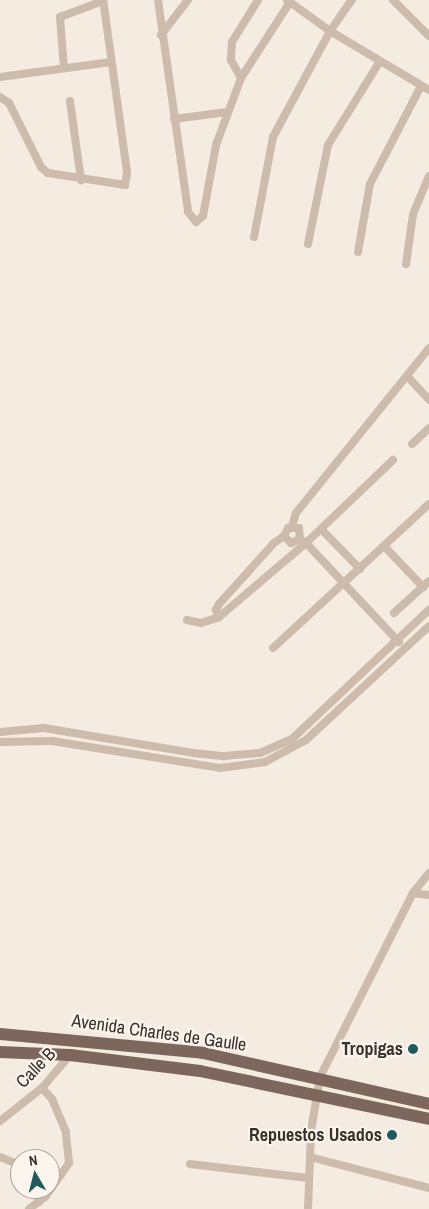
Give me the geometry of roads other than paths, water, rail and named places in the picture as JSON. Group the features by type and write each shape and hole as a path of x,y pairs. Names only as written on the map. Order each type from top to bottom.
{"main road":[{"name":"Avenida Charles de Gaulle","path":"0,1034 203,1053 320,1077 429,1104"},
{"name":"Avenida Charles de Gaulle","path":"0,1052 70,1055 200,1071 429,1118"},
{"path":"200,1071 203,1053"}],"street":[{"path":"158,0 161,35 188,212 196,222 203,216 216,145 241,78 289,1 330,31 429,90"},
{"path":"161,35 188,0"},
{"path":"241,78 231,60 232,42 258,0"},
{"path":"254,237 273,137 330,31 352,0"},
{"path":"393,0 429,36"},
{"path":"0,97 9,103 41,167 54,176 118,186 125,185 127,181 103,1 60,17 64,68"},
{"path":"0,77 111,62"},
{"path":"308,244 326,150 380,62"},
{"path":"358,252 370,184 421,86"},
{"path":"70,102 81,180"},
{"path":"174,119 227,112"},
{"path":"406,264 413,214 429,176"},
{"path":"219,617 216,610 219,604 274,542 284,536 292,526 296,513 429,348"},
{"path":"407,376 429,400"},
{"path":"412,444 429,428"},
{"path":"187,620 201,622 219,617 303,541 321,528 393,460"},
{"path":"273,648 429,504"},
{"path":"292,526 299,528 303,541 346,582 405,649"},
{"path":"321,528 360,569"},
{"path":"284,536 291,543 303,541"},
{"path":"384,546 426,584 394,613"},
{"path":"0,732 44,728 201,754 241,756 260,753 293,738 429,610"},
{"path":"0,742 52,741 220,768 257,764 286,753 306,740 429,626"},
{"path":"309,1209 308,1178 316,1094 320,1077 413,893 429,873"},
{"path":"413,893 429,895"},
{"name":"Calle B","path":"0,1121 42,1088 70,1055"},
{"path":"29,1209 39,1202 62,1176 69,1163 66,1132 52,1099 42,1088"},
{"path":"310,1157 429,1188"},
{"path":"190,1164 308,1178"}],"place":[{"name":"Tropigas","path":"413,1049"},
{"name":"Repuestos Usados","path":"392,1135"}]}
